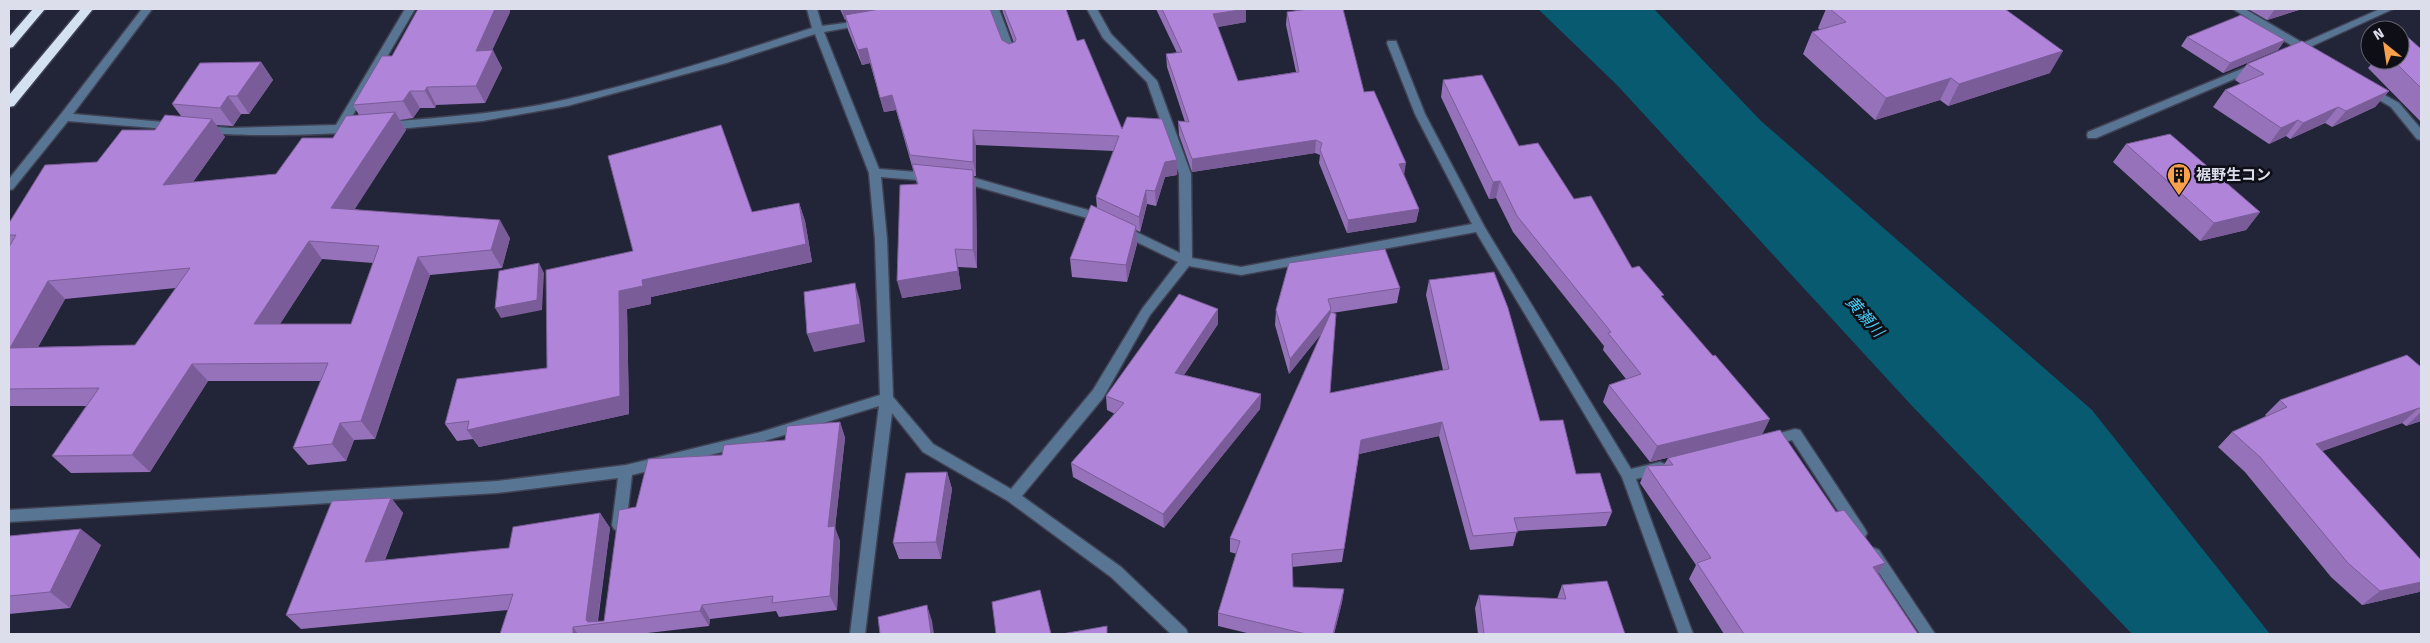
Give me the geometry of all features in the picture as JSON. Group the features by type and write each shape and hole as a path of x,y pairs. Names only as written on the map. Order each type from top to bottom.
{"highway":[{"path":"9,44 39,9"},
{"path":"9,103 87,9"}],"street":[{"path":"9,186 65,117 147,9"},
{"path":"338,130 410,9"},
{"path":"812,9 818,30 875,173 881,239 887,398 857,634"},
{"path":"994,9 1011,54"},
{"path":"1013,497 1098,394 1146,312 1186,261 1185,174 1152,81 1107,36 1092,9"},
{"path":"2238,9 2318,58"},
{"path":"2283,55 2388,9"},
{"path":"65,117 230,132 338,130 482,117 567,103 722,61 818,30 877,19"},
{"path":"1392,43 1420,114 1479,227 1628,475 1686,634"},
{"path":"2092,135 2265,62"},
{"path":"2361,84 2395,105 2421,136"},
{"path":"875,173 971,181 1091,215 1186,261 1241,271 1479,227"},
{"path":"9,516 497,486 626,471 761,437 887,398"},
{"path":"887,398 928,448 1013,497 1116,572 1181,634"},
{"path":"1758,443 1795,434 1928,634"},
{"path":"1628,475 1674,464"},
{"path":"618,538 626,471"}],"water":[{"name":"黄瀬川","path":"1538,9 1654,9 1761,121 2092,410 2270,634 2132,634 1913,407 1617,85"}],"building":[{"path":"418,9 495,9 476,51 493,50 476,86 427,87 425,91 410,91 403,101 353,105 382,56 392,56"},
{"path":"880,9 990,9 1002,40 1009,44 1015,42 1016,39 1004,9 1066,9 1077,41 1084,39 1122,129 1127,117 1162,119 1177,160 1165,162 1155,191 1146,190 1139,217 1096,197 1119,136 973,130 973,162 910,155 892,95 880,98 867,48 858,50 845,15"},
{"path":"1162,9 1246,9 1213,14 1238,81 1299,72 1287,12 1308,9 1343,9 1364,92 1374,91 1406,163 1399,164 1419,209 1348,220 1320,150 1322,143 1316,140 1192,159 1178,121 1189,122 1166,54 1182,52"},
{"path":"1830,9 2005,9 2063,51 1959,84 1951,78 1886,98 1812,32 1846,22"},
{"path":"2241,15 2285,40 2230,63 2187,37"},
{"path":"2410,39 2421,49 2421,88 2403,70 2410,70"},
{"path":"2302,41 2389,91 2346,111 2338,107 2303,123 2298,120 2281,128 2225,90 2264,74 2247,64"},
{"path":"261,62 237,96 228,96 220,108 172,104 200,63"},
{"path":"1482,75 1519,146 1538,143 1574,199 1591,196 1632,268 1639,266 1664,295 1661,296 1770,419 1657,446 1609,385 1641,374 1608,333 1611,332 1517,216 1500,181 1493,182 1443,80"},
{"path":"395,112 331,208 500,220 491,250 418,257 361,421 340,423 332,444 293,448 328,363 192,364 132,455 52,456 99,388 9,389 9,247 16,235 9,235 9,223 45,165 97,162 122,130 155,130 165,115 212,119 163,185 276,174 302,138 333,138 346,116","holes":["309,241 379,246 351,324 254,324","190,268 135,345 10,348 48,281"]},
{"path":"721,125 752,212 799,203 806,244 642,280 643,286 619,291 620,396 467,430 469,421 445,424 457,379 547,368 546,270 633,251 608,156"},
{"path":"2170,134 2260,212 2214,223 2126,144"},
{"path":"912,164 973,170 973,250 955,249 958,271 897,281 900,185 918,184"},
{"path":"1091,205 1136,226 1126,265 1070,259"},
{"path":"1385,249 1400,288 1328,299 1331,309 1290,359 1276,310 1289,263"},
{"path":"539,263 537,300 495,308 499,271"},
{"path":"1494,272 1508,308 1540,421 1563,420 1576,474 1600,473 1612,512 1514,518 1518,532 1473,536 1442,422 1361,440 1344,549 1292,554 1293,587 1344,589 1333,634 1306,634 1218,613 1240,541 1230,538 1331,312 1336,314 1330,393 1449,369 1429,280"},
{"path":"855,283 860,324 807,334 804,292"},
{"path":"1179,294 1218,309 1175,373 1261,394 1163,514 1071,463 1124,403 1106,396"},
{"path":"2407,355 2421,367 2421,409 2419,408 2316,444 2421,560 2421,582 2380,591 2348,563 2260,457 2232,432 2287,407 2280,400"},
{"path":"840,422 828,527 835,526 830,596 772,603 773,596 702,605 700,611 573,627 573,634 500,634 513,594 286,615 332,501 391,498 365,562 509,548 513,527 600,513 586,620 588,622 604,621 619,510 636,507 648,459 722,455 724,445 785,440 787,426"},
{"path":"1780,430 1836,512 1844,510 1885,563 1873,567 1918,634 1744,634 1697,563 1711,558 1647,466 1673,465 1668,458"},
{"path":"947,472 936,542 893,543 906,473"},
{"path":"81,529 50,592 9,596 9,536"},
{"path":"1607,581 1625,634 1484,634 1479,595 1566,599 1562,585"},
{"path":"1040,590 1051,634 996,634 992,602"},
{"path":"927,605 931,634 880,634 878,617"},
{"path":"1107,626 1107,634 1062,634"}],"place":[{"name":"裾野生コン","path":"2179,196"}]}
